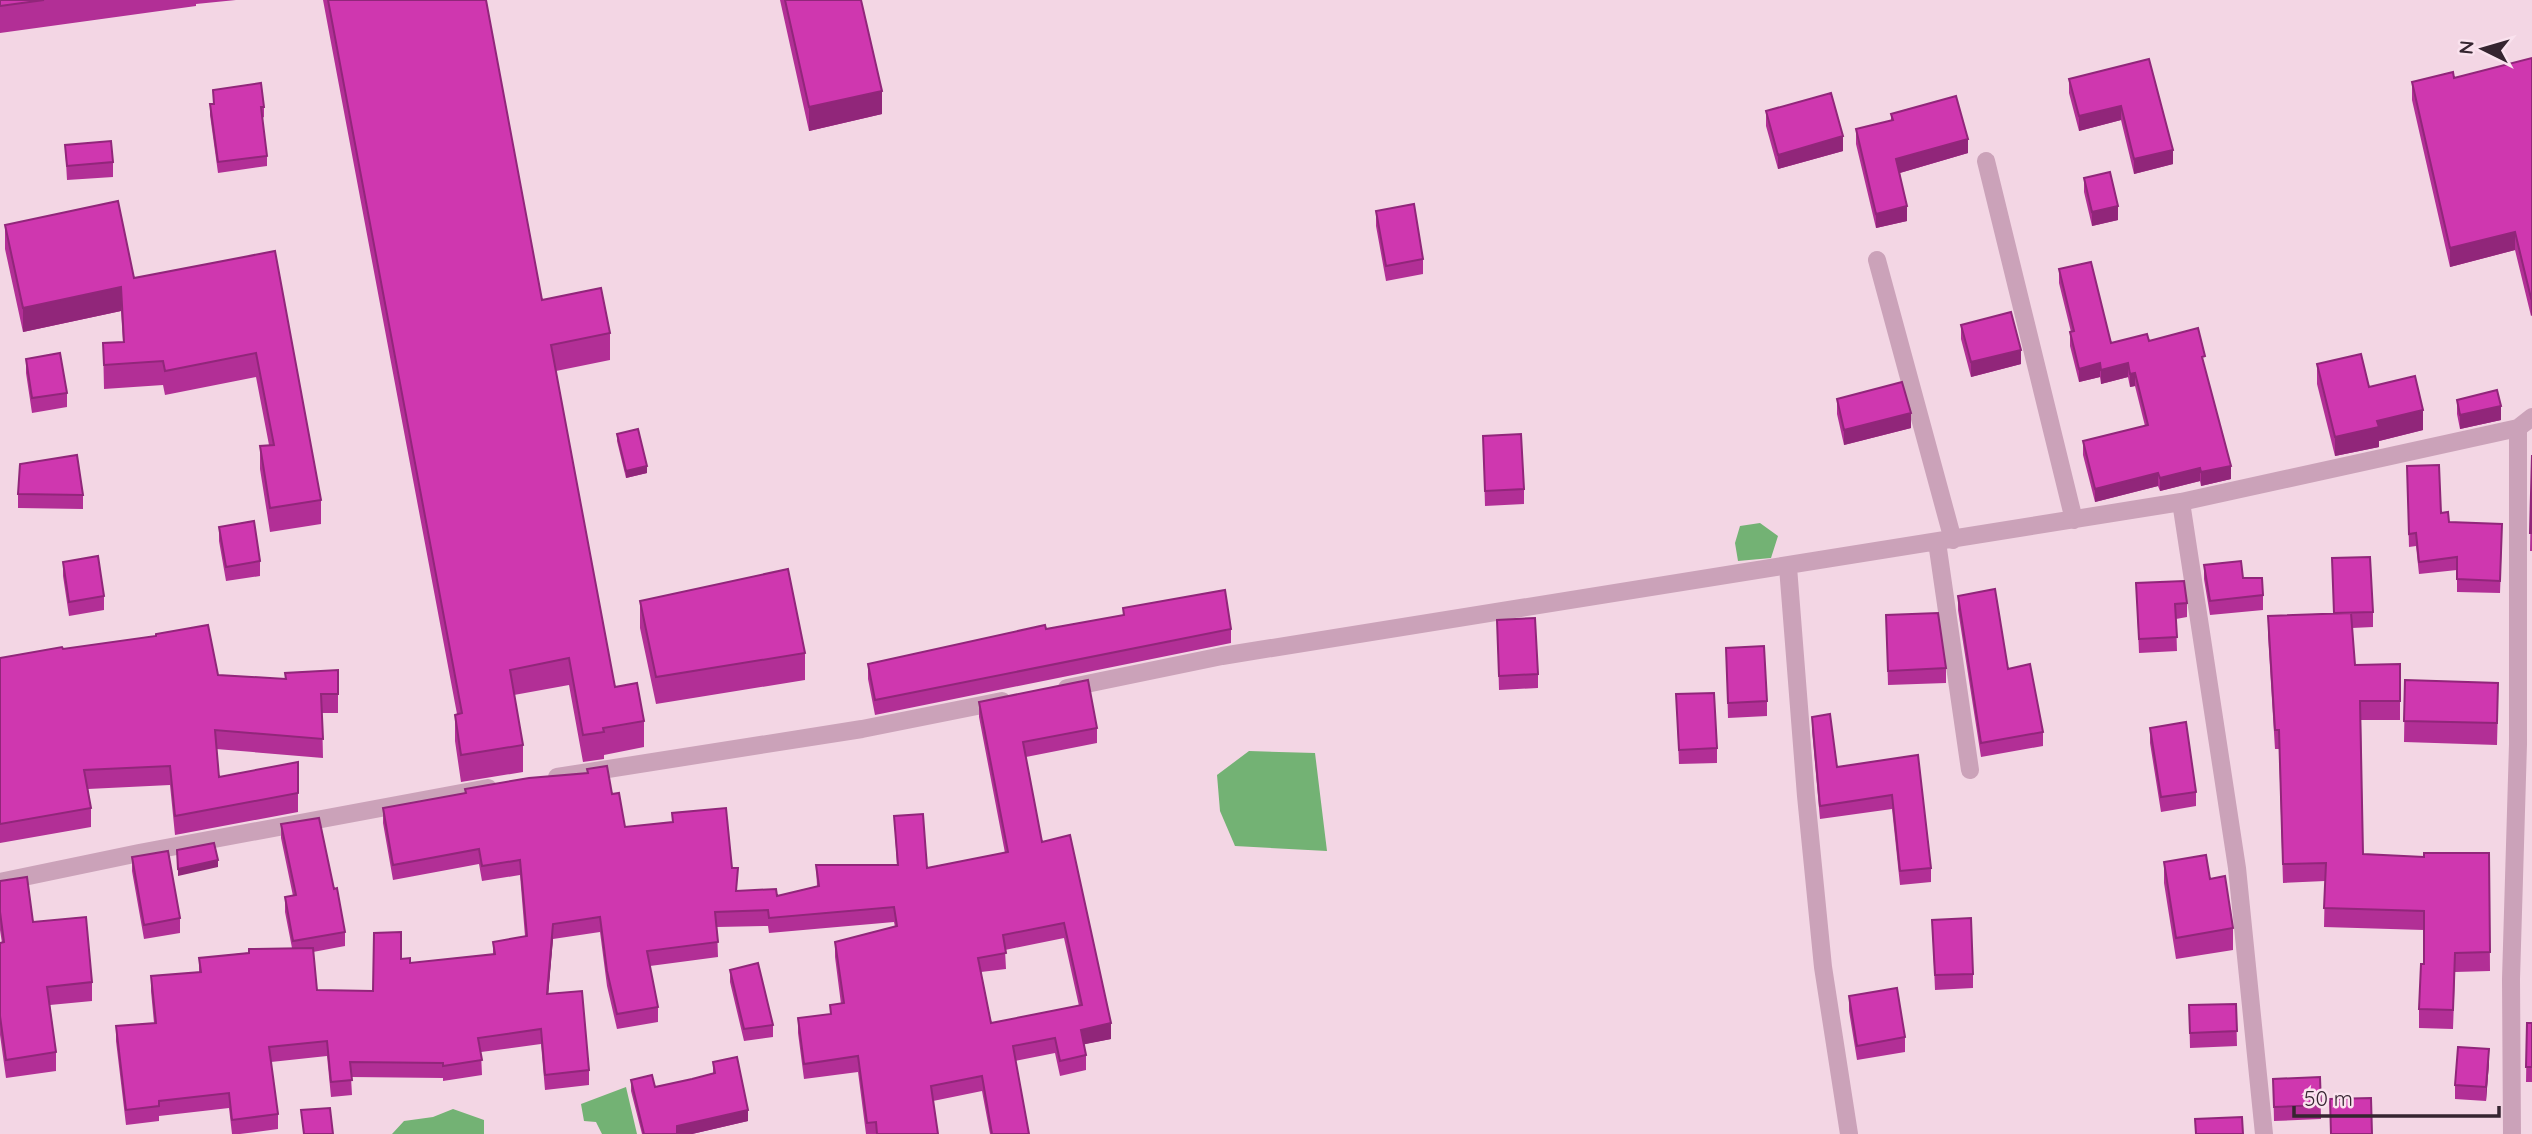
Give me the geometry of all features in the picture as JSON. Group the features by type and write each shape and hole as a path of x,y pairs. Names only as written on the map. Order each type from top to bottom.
{"street":[{"path":"1986,161 2074,520"},
{"path":"1877,260 1945,541 1970,770"},
{"path":"1049,692 1222,656 2181,502 2525,423 2511,979 2512,1134"},
{"path":"2181,502 2237,868 2264,1134"},
{"path":"1788,567 1823,967 1849,1134"},
{"path":"540,780 862,729 1022,697"},
{"path":"0,882 499,786"}],"shaded area":[{"path":"1760,523 1778,536 1771,558 1738,561 1735,543 1740,526"},
{"path":"1249,751 1315,753 1327,851 1235,846 1220,811 1217,775"},
{"path":"626,1087 637,1134 602,1134 596,1122 584,1121 581,1104"},
{"path":"453,1109 484,1120 484,1134 392,1134 404,1121 433,1117"}],"building":[{"path":"0,0 44,0 0,6"},
{"path":"328,0 486,0 542,300 601,288 610,333 551,345 615,687 637,683 644,721 603,728 604,732 583,735 569,658 510,670 523,745 461,755 455,715 462,713"},
{"path":"785,0 861,0 882,91 809,107"},
{"path":"2532,58 2531,298 2515,232 2450,248 2412,82 2453,72 2454,78"},
{"path":"2149,59 2173,150 2134,159 2121,106 2079,116 2069,79"},
{"path":"261,83 267,156 218,162 210,104 214,104 213,90"},
{"path":"1831,93 1843,136 1778,155 1766,111"},
{"path":"1956,96 1968,139 1896,159 1907,206 1876,214 1856,129 1893,120 1891,114"},
{"path":"111,141 113,162 67,166 65,145"},
{"path":"2110,172 2118,206 2092,212 2084,178"},
{"path":"118,201 134,278 275,251 321,500 270,508 260,446 274,445 256,353 165,371 163,361 104,365 103,343 124,342 121,287 23,308 5,225"},
{"path":"1414,204 1423,259 1386,266 1376,211"},
{"path":"2091,262 2111,343 2147,334 2149,341 2198,328 2205,356 2202,357 2231,466 2201,472 2200,468 2160,478 2158,473 2095,489 2083,441 2148,425 2135,373 2130,374 2128,363 2101,370 2100,363 2079,369 2070,332 2074,331 2059,269"},
{"path":"2011,312 2021,350 1971,362 1961,325"},
{"path":"60,353 67,393 32,398 26,359"},
{"path":"2361,354 2369,387 2415,376 2423,410 2377,421 2379,427 2335,437 2317,364"},
{"path":"1902,382 1911,413 1844,430 1837,399"},
{"path":"2497,390 2501,406 2460,415 2457,400"},
{"path":"638,429 647,466 626,471 617,434"},
{"path":"1521,434 1524,489 1485,491 1483,436"},
{"path":"77,455 83,495 18,494 20,464"},
{"path":"2532,455 2532,533 2530,533"},
{"path":"2439,465 2441,513 2448,512 2449,522 2502,524 2500,581 2457,579 2457,557 2419,562 2416,533 2409,534 2407,466"},
{"path":"254,521 260,561 226,567 219,527"},
{"path":"98,556 104,596 69,602 63,562"},
{"path":"2370,557 2373,612 2334,613 2332,558"},
{"path":"2241,561 2243,578 2262,578 2263,595 2210,601 2204,565"},
{"path":"788,569 805,653 656,677 640,601"},
{"path":"2184,581 2187,603 2175,604 2177,637 2139,639 2136,583"},
{"path":"1995,589 2008,669 2030,664 2043,732 1981,743 1958,596"},
{"path":"1225,590 1231,629 875,700 868,664 1045,625 1046,629 1124,615 1123,608"},
{"path":"1938,613 1946,668 1888,671 1886,615"},
{"path":"2351,613 2355,665 2400,664 2400,701 2360,701 2363,854 2424,857 2424,853 2489,853 2490,952 2455,953 2453,1010 2419,1009 2421,964 2424,964 2424,911 2324,908 2326,863 2283,864 2279,730 2275,730 2268,616"},
{"path":"1535,618 1538,674 1499,676 1497,620"},
{"path":"208,625 218,675 286,679 285,673 338,670 338,694 321,694 323,739 215,730 219,777 298,762 298,793 175,816 170,766 84,770 91,808 0,824 0,658 62,647 63,649 156,636"},
{"path":"1764,646 1767,701 1728,703 1726,648"},
{"path":"1088,680 1097,728 1023,742 1042,842 1070,835 1111,1023 1081,1030 1086,1055 1060,1061 1055,1038 1013,1046 1029,1134 992,1134 982,1076 931,1086 938,1134 877,1134 876,1122 867,1123 858,1056 804,1064 798,1018 831,1014 830,1005 844,1003 835,942 897,926 894,907 769,918 768,910 715,912 718,942 647,951 658,1007 617,1014 607,971 600,917 553,924 547,994 582,991 589,1070 545,1075 541,1029 478,1038 482,1060 443,1066 443,1063 350,1062 352,1080 331,1082 327,1041 269,1047 278,1114 232,1120 229,1093 159,1101 159,1106 126,1110 116,1026 156,1023 151,976 201,972 199,958 249,953 249,949 313,948 317,990 373,991 374,933 401,932 401,959 410,958 410,963 495,954 493,942 527,936 520,860 482,866 479,849 393,865 383,808 466,793 465,789 529,778 588,773 587,769 607,766 612,794 619,793 625,827 673,822 672,813 726,808 732,868 738,868 736,891 776,889 777,896 819,886 816,865 898,865 894,816 923,814 927,868 1008,852 979,702","holes":["1064,923 1082,1005 991,1023 978,958 1006,953 1003,935"]},
{"path":"2405,680 2498,683 2497,723 2404,721"},
{"path":"1714,693 1717,748 1679,750 1676,694"},
{"path":"1830,714 1837,767 1918,755 1931,868 1900,871 1892,795 1820,806 1812,717"},
{"path":"2186,722 2196,792 2161,797 2150,728"},
{"path":"319,818 345,932 293,941 285,897 296,895 281,824"},
{"path":"214,843 218,860 178,869 177,850"},
{"path":"168,851 180,918 144,925 132,857"},
{"path":"2206,855 2210,879 2225,876 2233,928 2176,938 2164,862"},
{"path":"27,877 33,922 86,917 92,982 47,987 56,1052 6,1060 0,1016 0,943 4,942 0,881"},
{"path":"1971,918 1973,974 1935,975 1932,920"},
{"path":"758,963 773,1025 744,1029 730,970"},
{"path":"1897,988 1905,1037 1857,1046 1849,996"},
{"path":"2236,1004 2237,1031 2190,1033 2189,1005"},
{"path":"2527,1023 2532,1023 2532,1067 2526,1067"},
{"path":"2458,1047 2489,1049 2486,1087 2455,1085"},
{"path":"737,1057 748,1110 677,1126 677,1134 644,1134 631,1080 652,1075 655,1087 692,1079 715,1073 713,1062"},
{"path":"2320,1077 2321,1105 2274,1107 2273,1079"},
{"path":"2371,1098 2372,1134 2331,1134 2330,1099"},
{"path":"330,1108 333,1134 304,1134 301,1110"},
{"path":"2242,1117 2243,1134 2196,1134 2195,1119"}]}
